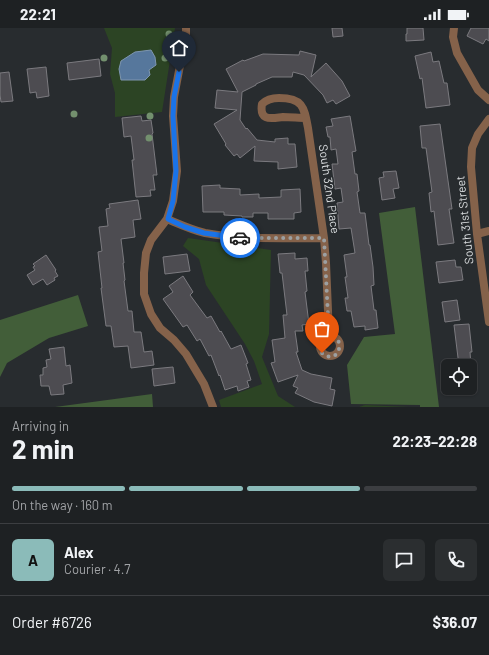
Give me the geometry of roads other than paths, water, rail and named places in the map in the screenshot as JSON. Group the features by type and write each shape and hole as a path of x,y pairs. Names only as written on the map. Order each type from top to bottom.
{"street":[{"path":"186,28 174,97 173,116 176,171 173,201 168,219 150,240 146,253 144,294 151,314 160,328 174,340 186,354 204,384 213,407"},
{"path":"454,28 453,37 457,53 478,90 489,100"},
{"name":"South 32nd Place","path":"306,118 283,117 272,119 264,116 262,112 262,104 269,99 293,99 300,104 304,111 306,118 324,238 329,336"},
{"name":"South 31st Street","path":"489,119 478,134 472,148 471,167 477,234 489,322"},
{"path":"168,219 185,227 204,233 244,238 324,238"},
{"path":"477,234 489,231"}],"water":[{"path":"151,50 155,57 156,65 149,70 150,75 145,80 121,80 119,69 121,61 135,52"}]}
